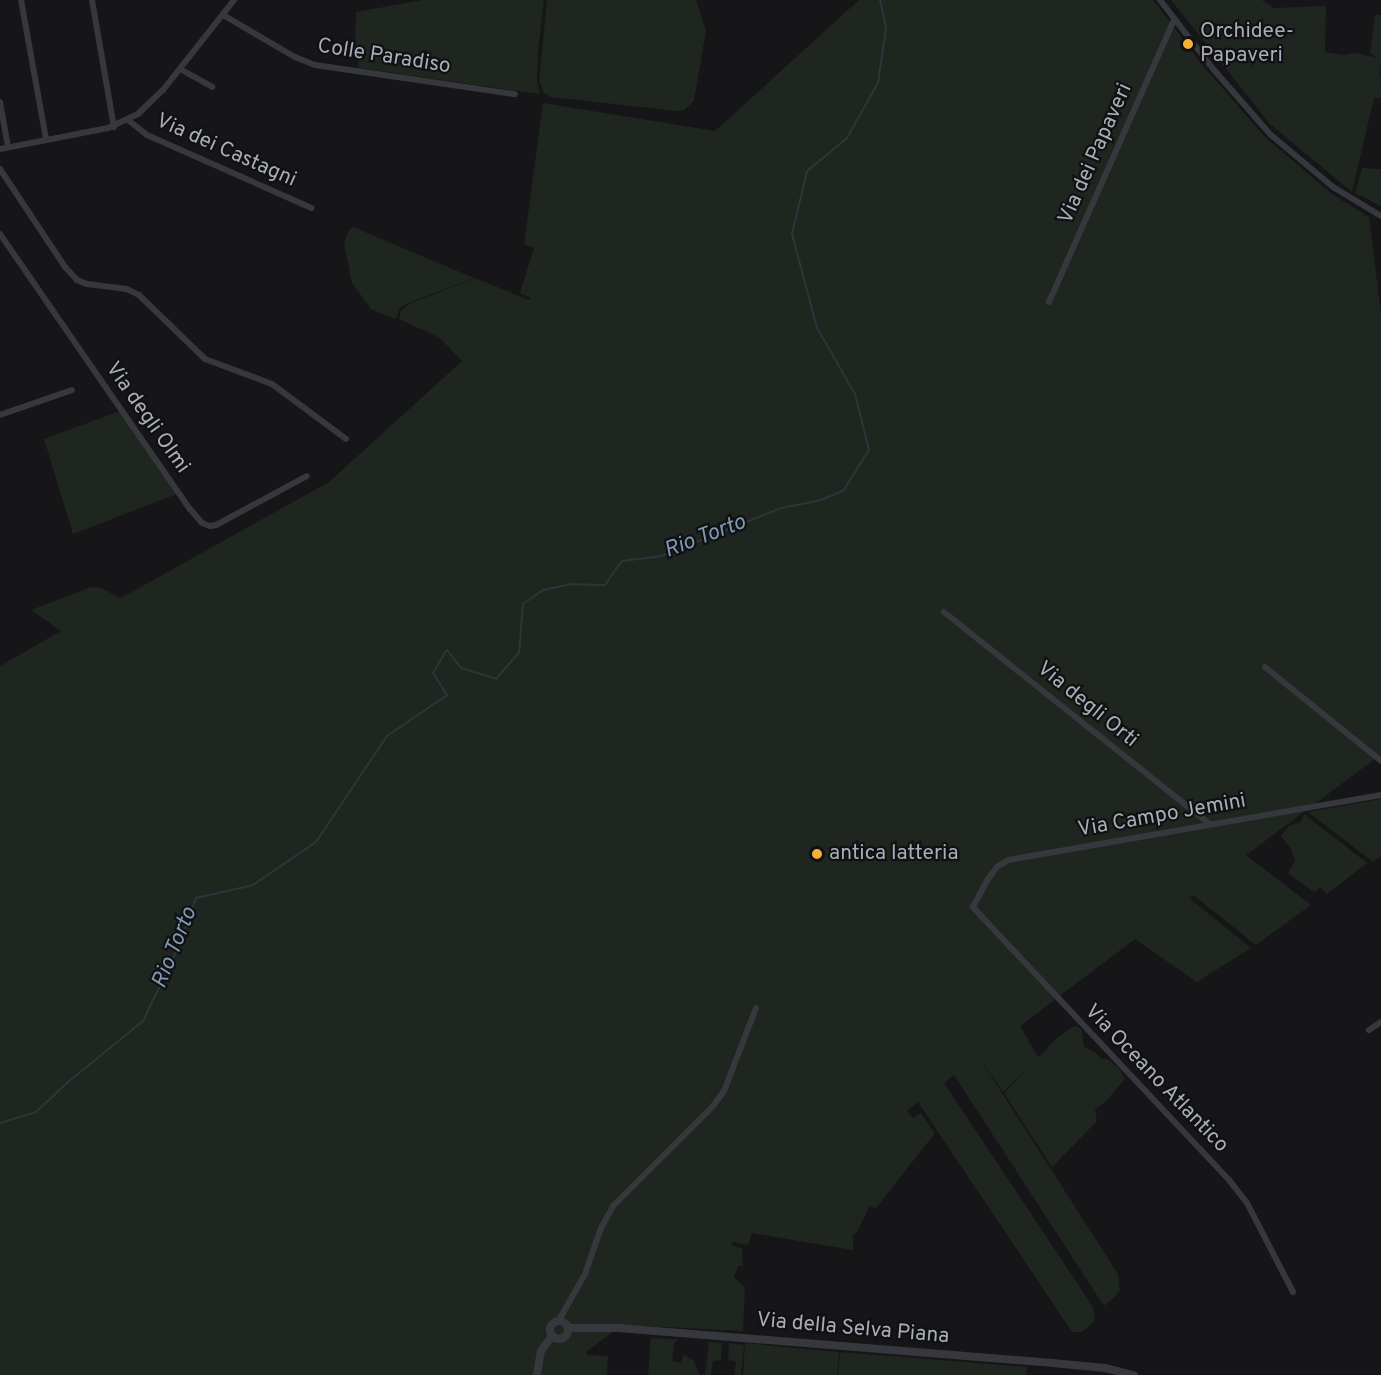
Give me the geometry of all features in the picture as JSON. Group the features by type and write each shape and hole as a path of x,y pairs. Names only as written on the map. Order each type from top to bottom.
{"street":[{"path":"21,0 46,140"},
{"path":"92,0 114,127"},
{"path":"0,149 114,127 128,120 151,103 234,0"},
{"path":"1160,0 1225,84 1280,143 1348,198 1381,216"},
{"name":"Colle Paradiso","path":"223,15 315,65 515,94"},
{"name":"Via dei Papaveri","path":"1049,302 1174,20"},
{"path":"180,69 212,87"},
{"path":"0,102 8,147"},
{"name":"Via dei Castagni","path":"128,120 147,135 312,208"},
{"path":"0,169 74,278 85,284 127,289 140,295 205,359 272,384 346,439"},
{"name":"Via degli Olmi","path":"0,234 190,509 202,523 210,526 216,525 307,476"},
{"path":"0,415 72,390"},
{"name":"Via degli Orti","path":"944,612 1210,824"},
{"path":"1265,667 1381,762"},
{"name":"Via Campo Jemini","path":"973,907 988,879 1008,860 1381,795"},
{"name":"Via Oceano Atlantico","path":"973,907 1230,1182 1247,1203 1293,1292"},
{"path":"537,1375 542,1351 552,1336 550,1327 559,1320 583,1279 602,1224 613,1206 722,1095 756,1008"},
{"path":"1369,1030 1381,1022"},
{"path":"552,1336 564,1338 569,1328 565,1322 559,1320"},
{"name":"Via della Selva Piana","path":"569,1328 618,1328 1052,1363 1105,1368 1134,1375"}],"shaded area":[{"path":"423,0 544,0 538,52 537,81 540,94 359,68 355,38 356,12"},
{"path":"547,0 696,0 706,30 694,101 684,110 677,111 551,97 544,93 539,81"},
{"path":"859,0 1153,0 1204,67 1265,137 1333,195 1369,217 1381,313 1381,757 1379,756 1246,855 1311,905 1256,945 1193,895 1190,899 1251,948 1197,982 1135,939 1020,1026 1039,1058 1003,1092 979,1057 1118,1274 1120,1290 1104,1306 954,1075 944,1083 1093,1307 1095,1321 1082,1332 1072,1332 918,1102 907,1111 913,1118 921,1113 935,1133 876,1208 869,1207 856,1234 853,1234 853,1250 752,1233 748,1245 732,1242 733,1246 742,1248 743,1266 738,1266 734,1277 745,1287 743,1331 622,1325 586,1352 587,1355 608,1356 607,1375 0,1375 0,666 61,631 31,610 91,587 101,588 121,598 329,482 462,361 440,338 399,319 401,311 409,304 475,278 529,300 531,298 520,293 534,248 524,244 543,103 715,131"},
{"path":"1171,0 1262,0 1273,8 1326,6 1325,52 1343,55 1355,53 1377,58 1370,53 1375,15 1381,15 1381,74 1378,61 1380,75 1375,83 1381,75 1381,98 1374,98 1352,192 1270,124"},
{"path":"1362,168 1381,169 1381,206 1355,193"},
{"path":"353,227 474,278 406,304 400,308 396,319 385,315 371,309 352,283 344,244 349,230"},
{"path":"120,411 177,494 73,534 44,439"},
{"path":"1381,799 1381,856 1373,862 1308,812"},
{"path":"1304,814 1367,863 1327,894 1320,887 1315,892 1311,890 1288,873 1295,861 1291,849 1281,836 1289,826 1301,822"},
{"path":"1077,1026 1082,1031 1084,1047 1119,1068 1125,1079 1105,1102 1095,1109 1097,1121 1052,1167 1004,1093 1057,1038"},
{"path":"651,1338 678,1339 674,1344 672,1361 680,1363 684,1355 693,1360 700,1375 648,1375"},
{"path":"709,1342 722,1343 721,1360 713,1361 711,1375 705,1375"},
{"path":"729,1343 744,1345 741,1375 734,1375 736,1362 728,1360"},
{"path":"745,1343 839,1352 837,1375 743,1375"},
{"path":"840,1352 1027,1367 1026,1375 838,1375"}],"waterway":[{"name":"Rio Torto","path":"0,1123 36,1112 68,1082 143,1021 177,950 196,898 253,885 316,842 387,736 447,695 433,673 447,650 461,668 496,679 519,653 523,604 543,590 571,584 605,585 622,561 661,556 781,508 818,501 843,491 869,450 855,394 817,328 792,234 807,171 847,138 878,83 886,28 880,0"}],"place":[{"name":"Orchidee- Papaveri","path":"1188,44"},
{"name":"antica latteria","path":"817,854"}]}
